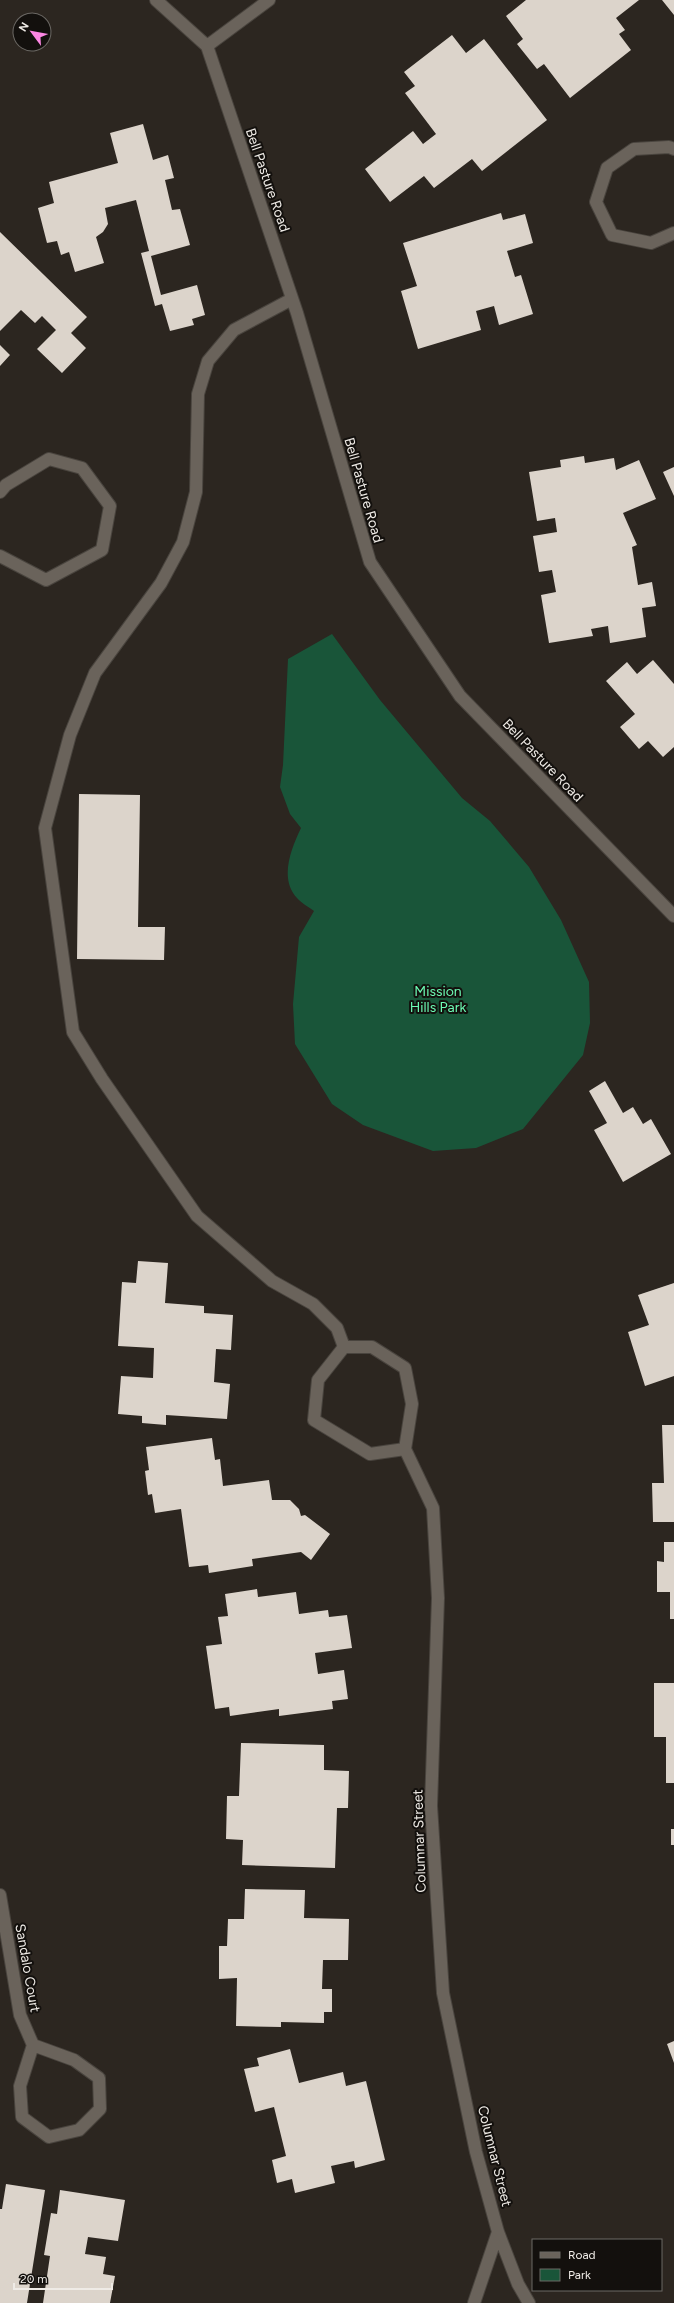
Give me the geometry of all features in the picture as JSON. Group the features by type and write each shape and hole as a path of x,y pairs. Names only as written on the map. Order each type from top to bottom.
{"street":[{"name":"Bell Pasture Road","path":"156,0 207,46 292,299 370,562 460,696 674,916"},
{"path":"207,46 269,0"},
{"path":"674,149 669,147 634,150 612,164 607,168 596,202 612,235 651,243 674,233"},
{"path":"292,299 234,330 208,361 198,394 196,492 183,542 161,583 95,673 70,735 46,828 73,1032 102,1079 197,1216 272,1281 313,1304 337,1328 344,1347"},
{"path":"0,492 6,485 48,459 82,468 110,506 102,550 46,580 0,556"},
{"path":"344,1347 372,1347 405,1368 412,1404 405,1449 370,1454 314,1420 318,1380 344,1347"},
{"name":"Columnar Street","path":"405,1449 433,1508 438,1598 431,1806 443,1993 476,2152 498,2232 518,2284 529,2303"},
{"name":"Sandalo Court","path":"0,1895 20,2015 33,2045"},
{"path":"33,2045 74,2060 98,2078 100,2109 79,2130 49,2138 22,2116 20,2086 33,2045"},
{"path":"474,2303 498,2232"}],"green space":[{"name":"Mission Hills Park","path":"332,634 380,700 462,798 490,821 529,867 561,920 589,982 590,1023 583,1055 523,1129 476,1148 433,1151 363,1125 332,1104 295,1044 293,1004 299,937 314,911 297,898 289,882 288,873 288,864 301,828 290,814 280,787 283,765 288,659"}],"building":[{"path":"526,0 639,0 616,18 625,30 619,34 631,50 570,98 544,64 537,69 517,44 523,39 506,16"},
{"path":"662,0 674,0 674,15"},
{"path":"452,35 466,53 484,39 547,120 482,171 472,159 434,188 424,176 390,202 365,169 413,131 423,144 436,134 405,93 415,86 404,72"},
{"path":"143,124 153,160 168,155 174,178 165,180 172,210 180,209 190,245 151,256 161,295 197,285 205,315 192,319 194,325 170,331 162,304 155,306 141,253 149,251 136,200 105,208 108,224 103,232 96,237 104,263 75,272 69,252 61,255 57,241 47,243 38,208 54,203 49,182 118,163 110,133"},
{"path":"501,213 503,220 525,214 533,243 507,251 515,277 521,275 533,314 499,325 494,306 476,311 481,330 418,349 401,291 417,286 403,243"},
{"path":"0,232 87,317 71,333 86,348 62,373 37,349 56,330 42,316 35,323 21,310 0,331"},
{"path":"0,345 10,355 0,366"},
{"path":"584,456 585,463 614,458 616,470 639,460 656,499 623,513 637,545 632,547 638,585 652,582 656,606 642,608 646,637 610,643 608,626 591,629 593,636 549,643 541,595 556,592 552,570 539,572 533,536 557,532 555,518 537,521 529,472 561,467 560,460"},
{"path":"674,467 674,496 663,472"},
{"path":"653,660 674,684 674,747 663,757 648,741 639,749 620,727 635,714 606,681 627,662 637,674"},
{"path":"79,794 140,795 138,927 165,927 164,960 77,959"},
{"path":"605,1081 623,1113 633,1107 643,1124 651,1119 671,1154 623,1182 594,1130 607,1123 589,1091"},
{"path":"138,1261 168,1263 165,1303 204,1306 204,1313 233,1315 231,1350 216,1349 214,1382 230,1384 227,1419 166,1415 166,1425 142,1423 142,1416 118,1414 121,1376 153,1378 154,1348 118,1346 122,1282 136,1283"},
{"path":"674,1283 674,1376 645,1386 628,1332 649,1325 638,1295"},
{"path":"662,1425 674,1425 674,1522 653,1522 652,1483 664,1483"},
{"path":"212,1438 215,1460 220,1459 223,1486 269,1480 272,1500 290,1500 299,1509 301,1516 305,1515 330,1534 311,1560 301,1552 252,1559 253,1566 209,1573 208,1565 189,1567 181,1509 155,1513 152,1494 148,1495 145,1471 149,1470 146,1447"},
{"path":"664,1542 674,1542 674,1619 670,1619 670,1592 657,1592 657,1561 664,1562"},
{"path":"257,1589 258,1597 296,1592 299,1614 328,1610 329,1617 347,1615 352,1648 315,1653 318,1674 344,1670 348,1699 332,1701 333,1709 279,1716 279,1709 230,1716 229,1707 215,1709 206,1646 222,1644 218,1617 228,1616 225,1594"},
{"path":"654,1683 674,1683 674,1783 666,1783 666,1737 654,1737"},
{"path":"241,1743 324,1745 324,1770 349,1771 348,1808 337,1808 335,1868 242,1865 243,1840 226,1839 227,1796 239,1796"},
{"path":"671,1829 674,1829 674,1845 671,1845"},
{"path":"245,1889 305,1890 304,1918 349,1919 348,1960 323,1960 322,1989 332,1989 332,2012 324,2012 324,2023 281,2022 281,2027 236,2026 237,1978 219,1979 219,1946 227,1946 228,1919 244,1919"},
{"path":"674,2041 674,2063 667,2044"},
{"path":"290,2049 299,2083 343,2072 346,2086 366,2081 385,2160 355,2168 354,2161 331,2166 335,2183 295,2193 292,2179 277,2183 272,2160 286,2156 274,2107 255,2112 244,2069 259,2066 257,2058"},
{"path":"6,2184 45,2190 27,2303 0,2303 0,2209 2,2209"},
{"path":"60,2190 125,2200 118,2241 88,2237 85,2254 106,2257 103,2274 115,2276 110,2303 43,2303 50,2256 44,2255 51,2213 57,2214"}]}
